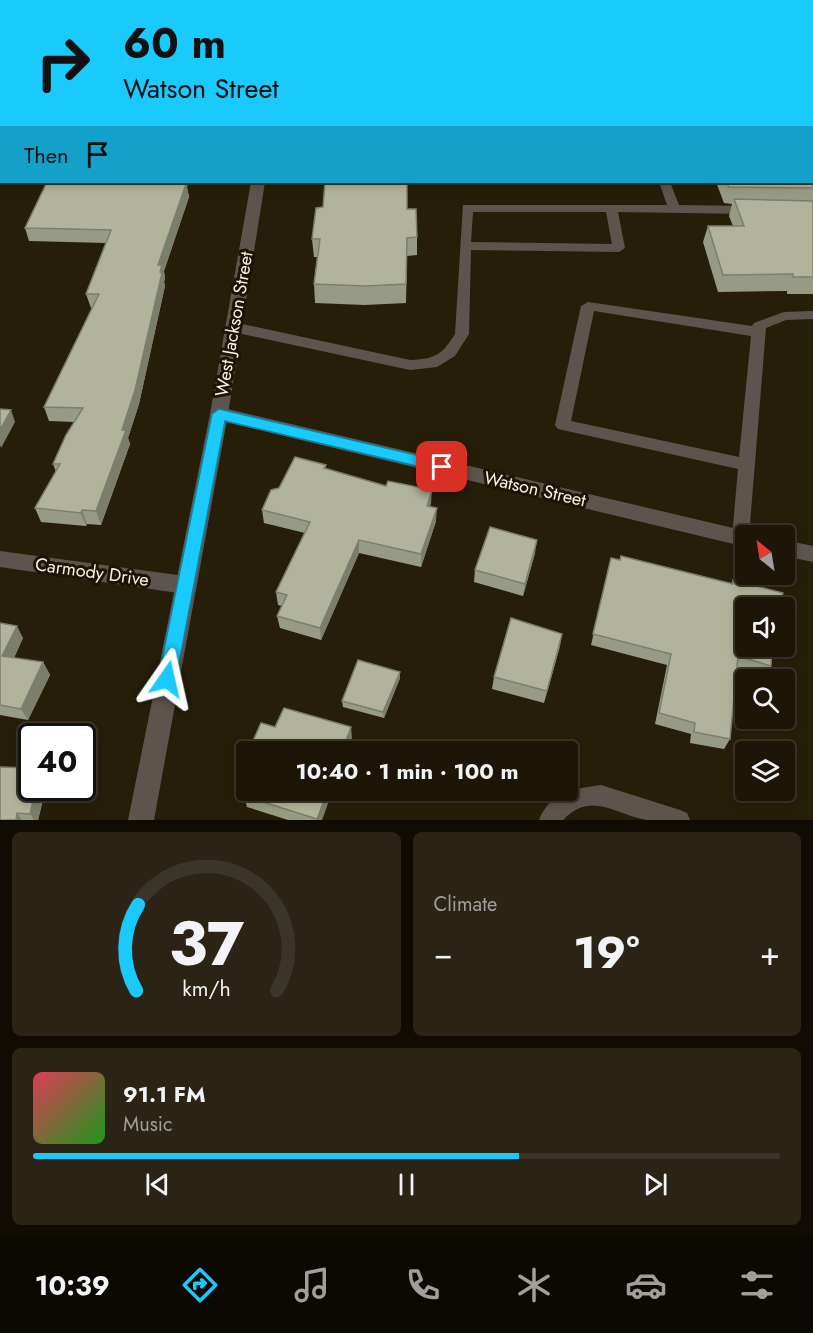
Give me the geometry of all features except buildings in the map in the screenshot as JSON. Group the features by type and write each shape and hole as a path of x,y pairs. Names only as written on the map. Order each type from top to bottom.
{"street":[{"name":"West Jackson Street","path":"141,820 219,414 258,183"},
{"name":"Watson Street","path":"219,414 735,536"},
{"path":"795,551 813,555"},
{"name":"Carmody Drive","path":"0,559 185,585"}],"lane":[{"path":"665,183 674,209"},
{"path":"233,327 410,365 432,364 450,353 462,334 467,208 766,211"},
{"path":"465,246 619,248 611,208"},
{"path":"745,464 563,425 588,306 758,332"},
{"path":"743,525 745,464 759,326 784,316 813,315"},
{"path":"549,820 568,800 601,795 680,820"}],"route":[{"path":"167,679 219,414 442,467"}]}
